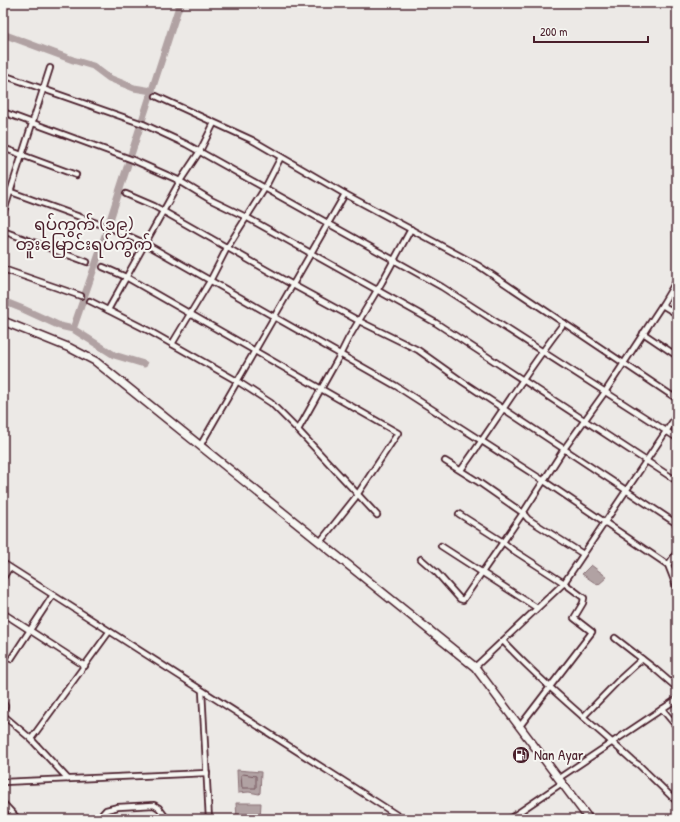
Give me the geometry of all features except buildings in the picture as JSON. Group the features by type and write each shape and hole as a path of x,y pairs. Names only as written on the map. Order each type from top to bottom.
{"main road":[{"path":"3,321 70,348 95,361 475,667 589,819"}],"street":[{"path":"3,214 50,68"},
{"path":"3,75 143,124 200,151 442,287 677,438"},
{"path":"156,96 252,140 344,194 479,266 677,399"},
{"path":"3,112 133,160 180,182 211,200 246,217 436,323 677,481"},
{"path":"108,310 163,211 200,151 214,122"},
{"path":"3,148 76,175"},
{"path":"172,344 210,281 227,248 265,188 281,157"},
{"path":"3,189 113,229 146,244 396,386 544,481 668,565 677,588"},
{"path":"126,194 163,211 293,285 418,350 462,382 677,524"},
{"path":"200,446 344,194"},
{"path":"298,430 411,230"},
{"path":"3,231 87,262"},
{"path":"103,267 126,277 398,433 348,508 320,542"},
{"path":"3,269 81,296"},
{"path":"421,559 437,573 462,600 483,572 564,449 605,392 677,280"},
{"path":"90,301 172,344 237,381 271,403 377,515"},
{"path":"662,305 677,314"},
{"path":"461,470 504,409 542,351 564,323"},
{"path":"643,333 677,356"},
{"path":"475,667 564,583 677,415"},
{"path":"445,461 461,470 522,513 528,519 583,554"},
{"path":"459,514 503,542 584,598 583,603 574,618 592,632 520,726"},
{"path":"441,546 537,608"},
{"path":"668,565 677,552"},
{"path":"3,563 403,819"},
{"path":"3,578 10,568"},
{"path":"11,659 53,595"},
{"path":"3,613 85,666"},
{"path":"31,739 109,632"},
{"path":"615,638 677,688"},
{"path":"503,641 520,660 549,687 639,765 677,802"},
{"path":"583,717 618,680 642,659"},
{"path":"202,691 209,819"},
{"path":"509,819 612,742 677,699"},
{"path":"3,702 6,706 3,714 31,739 68,779"},
{"path":"662,708 677,728"},
{"path":"3,782 207,773"},
{"path":"3,803 18,819"},
{"path":"98,819 106,810 118,807 154,805 160,808 167,819"}],"water":[{"path":"591,565 607,577 598,585 582,574"},
{"path":"237,770 261,772 259,794 249,792 238,793"},
{"path":"236,803 261,803 260,819 237,819"}],"waterway":[{"path":"73,329 99,254 180,3"},
{"path":"3,34 93,66 109,78 134,88 152,91"},
{"path":"3,301 60,326 73,329 114,355 144,364"}],"place":[{"name":"Nan Ayar","path":"521,755"}],"district":[{"name":"ရပ်ကွက် (၁၉) တူးမြောင်းရပ်ကွက်","path":"84,234"}]}
